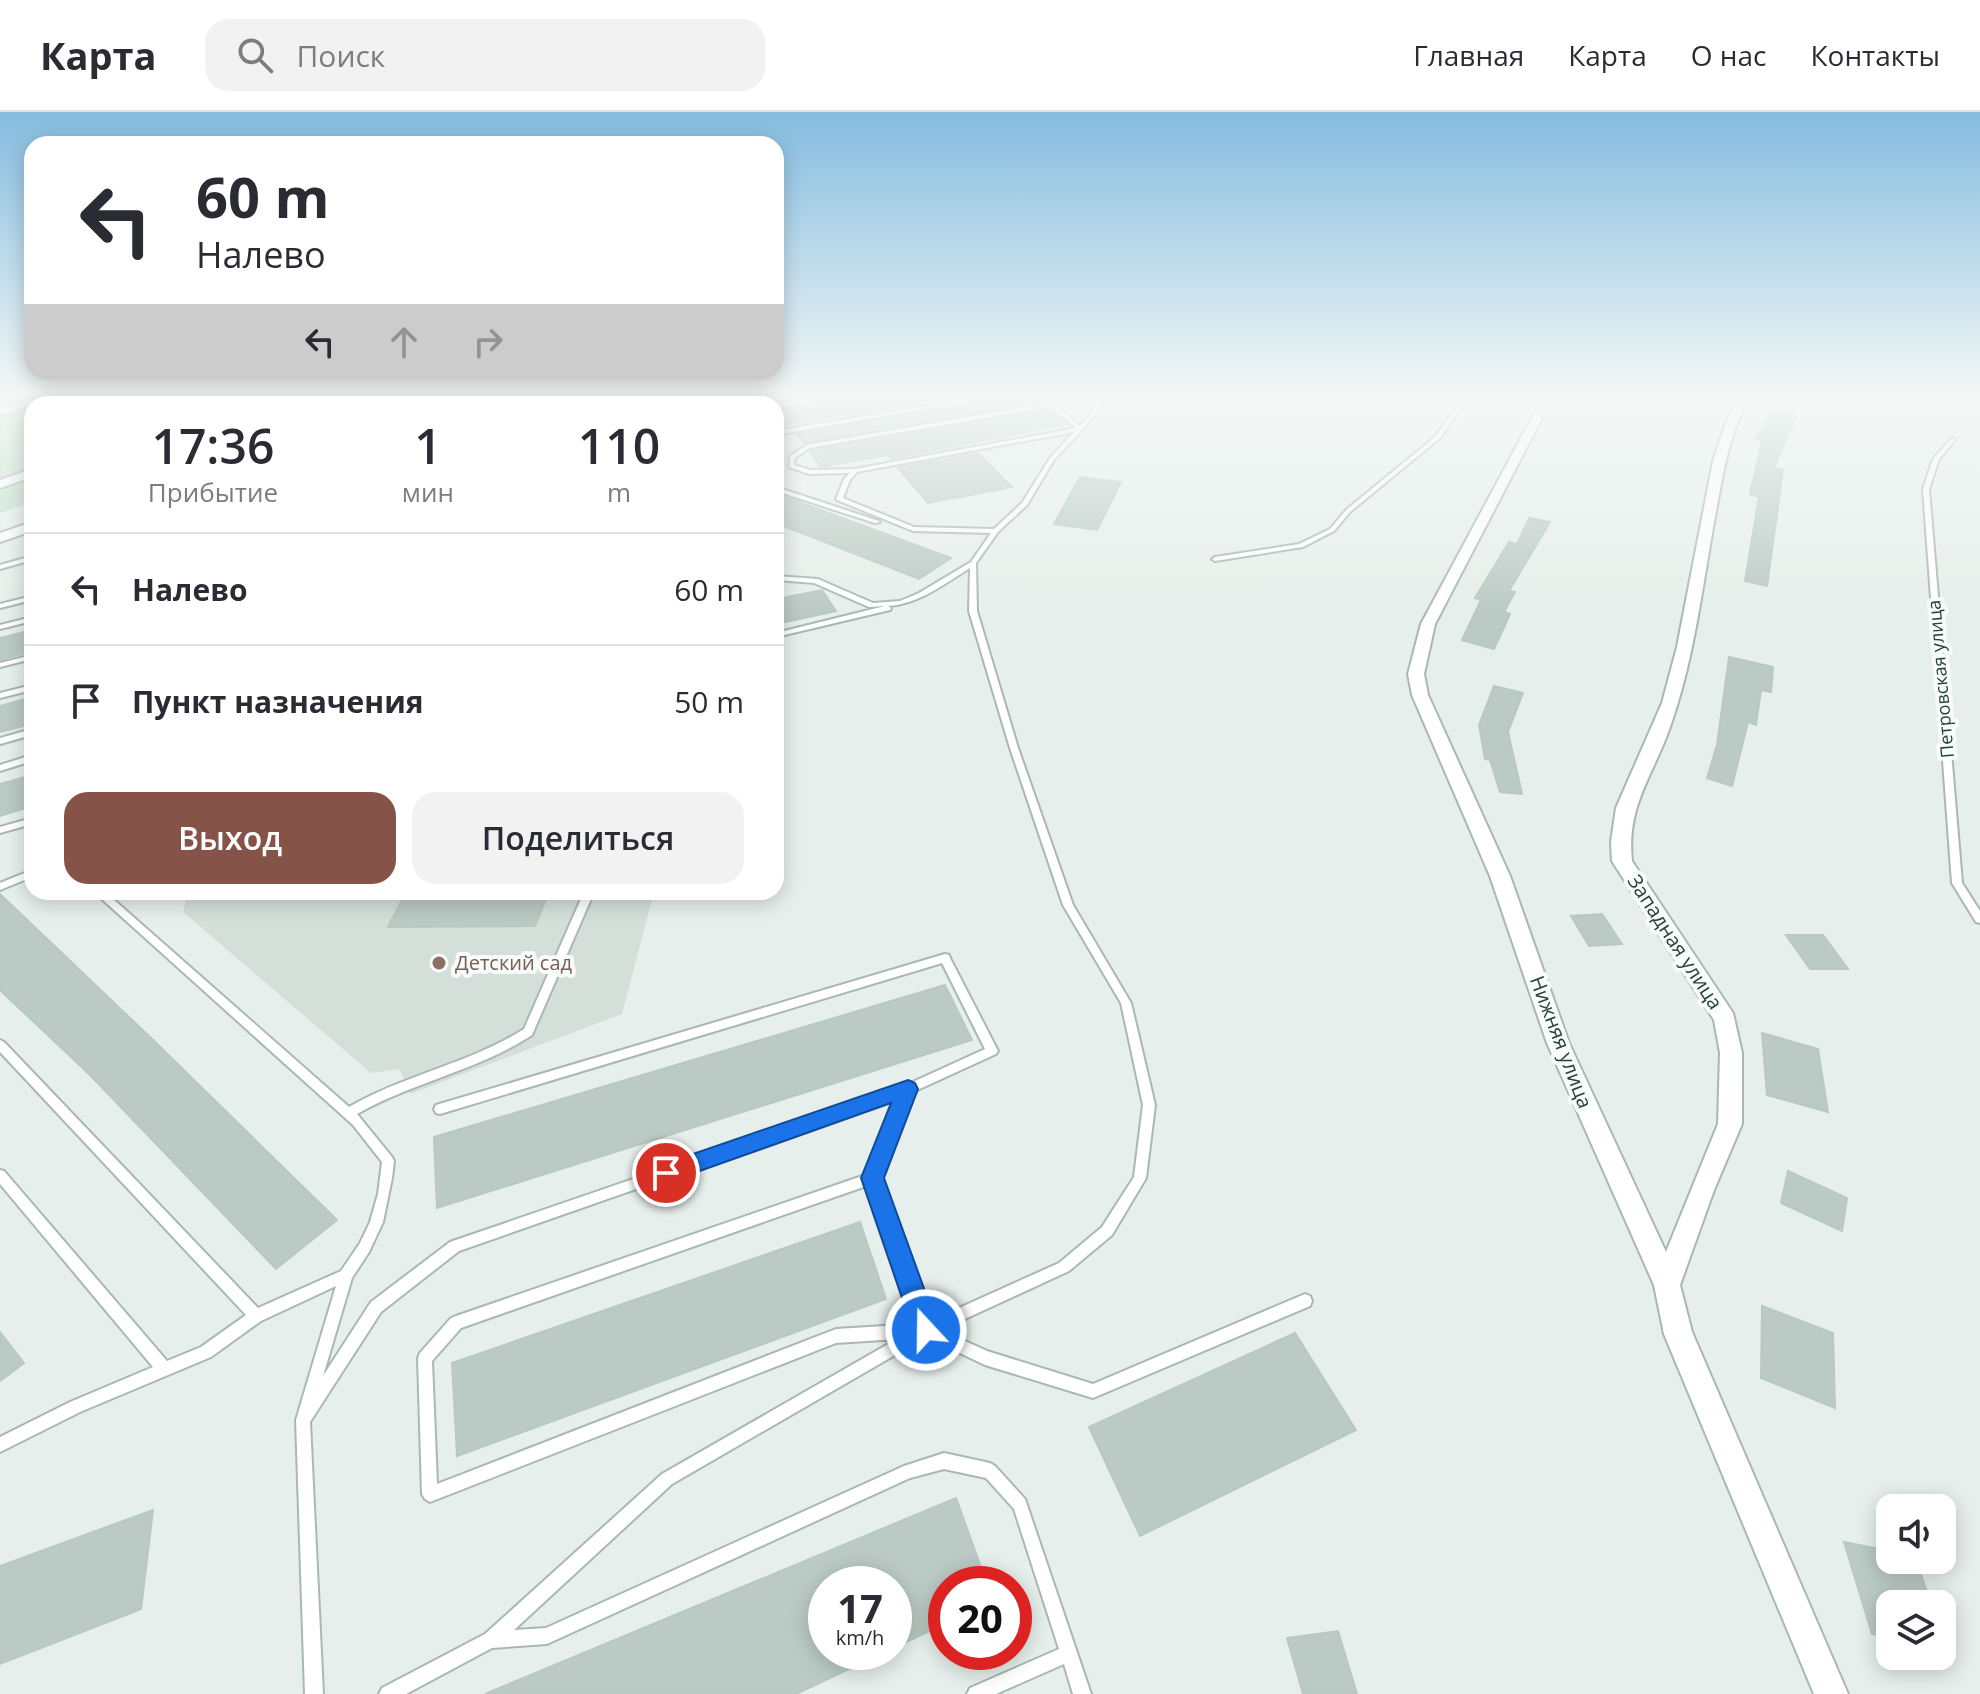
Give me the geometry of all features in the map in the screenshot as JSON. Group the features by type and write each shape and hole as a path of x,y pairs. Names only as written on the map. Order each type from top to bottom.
{"street":[{"name":"Нижняя улица","path":"1510,469 1428,624 1416,674 1420,695 1500,876 1558,1043 1667,1285 1678,1334 1831,1694"},
{"name":"Западная улица","path":"1667,1285 1701,1190 1730,1124 1731,1053 1725,1019 1622,861 1618,836 1623,809 1661,730 1684,642 1718,469"},
{"path":"0,484 24,476"},
{"path":"0,538 24,529"}],"lane":[{"path":"799,469 809,472 867,469"},
{"path":"784,633 922,595 973,563 996,531 1025,504 1046,469"},
{"path":"1215,559 1301,546 1332,530 1348,511 1399,469"},
{"name":"Петровская улица","path":"1933,469 1926,489 1957,883 1980,919"},
{"path":"855,471 847,479 839,499 913,529"},
{"path":"784,492 856,518 913,529 996,531"},
{"path":"0,567 24,560"},
{"path":"388,1694 491,1640 667,1479 926,1330 1064,1267 1107,1231 1140,1178 1149,1105 1126,1003 1068,905 1014,748 973,611 973,563"},
{"path":"784,580 815,581 872,605 901,603"},
{"path":"0,606 24,600"},
{"path":"0,627 24,621"},
{"path":"0,665 24,659"},
{"path":"0,696 24,689"},
{"path":"0,741 24,734"},
{"path":"0,768 24,760"},
{"path":"0,830 24,823"},
{"path":"0,887 24,876"},
{"path":"108,900 348,1113 388,1161 385,1199 370,1243 346,1275 303,1420 314,1694"},
{"path":"348,1113 378,1096 508,1045 528,1032 586,900"},
{"path":"303,1420 376,1307 455,1246 908,1089 992,1051 945,958 440,1109"},
{"path":"0,1045 256,1316"},
{"path":"908,1089 873,1178 926,1330"},
{"path":"0,1175 164,1369"},
{"path":"873,1178 456,1323 425,1358 430,1494 836,1336 926,1330 985,1358 1093,1391 1305,1301"},
{"path":"0,1445 206,1352 256,1316 346,1275"},
{"path":"491,1640 547,1636 909,1471 944,1461 990,1471 1020,1504 1082,1694"},
{"path":"976,1694 1068,1653"}],"shaded area":[{"name":"Детский сад","path":"186,900 652,900 622,1014 410,1094 400,1069 371,1073 183,912"}],"green space":[{"path":"0,469 24,469 24,505 0,513"}],"building":[{"path":"899,469 994,469 1012,487 928,503"},
{"path":"1756,469 1783,470 1767,586 1745,581 1759,497 1750,494"},
{"path":"1080,477 1121,482 1097,530 1054,524"},
{"path":"784,497 951,558 919,579 784,526"},
{"path":"1529,518 1550,522 1509,591 1515,592 1504,612 1510,614 1494,649 1462,640 1481,600 1475,598 1509,542 1517,544"},
{"path":"822,590 836,611 784,622 784,597"},
{"path":"24,632 24,653 0,660 0,638"},
{"path":"1729,657 1773,667 1771,692 1761,690 1756,725 1748,722 1732,786 1707,778 1717,745"},
{"path":"1494,686 1523,693 1508,732 1522,794 1500,792 1490,760 1485,759 1479,725"},
{"path":"24,699 24,726 0,732 0,706"},
{"path":"24,777 24,808 0,816 0,784"},
{"path":"0,894 337,1220 276,1269 90,1075 0,990"},
{"path":"402,900 546,900 535,926 388,927"},
{"path":"1602,914 1622,944 1589,946 1571,916"},
{"path":"1786,935 1823,935 1848,969 1810,969"},
{"path":"945,985 972,1040 437,1208 434,1137"},
{"path":"1762,1033 1818,1049 1828,1112 1767,1095"},
{"path":"1788,1171 1847,1198 1842,1231 1781,1203"},
{"path":"860,1222 886,1299 457,1456 452,1363"},
{"path":"1762,1306 1833,1333 1835,1408 1761,1378"},
{"path":"0,1332 24,1363 0,1381"},
{"path":"1295,1333 1356,1430 1140,1536 1089,1427"},
{"path":"956,1498 981,1566 928,1566 928,1632 912,1639 912,1566 808,1566 808,1670 847,1670 796,1694 485,1694"},
{"path":"153,1510 141,1609 0,1664 0,1566"},
{"path":"1844,1542 1876,1548 1876,1574 1921,1574 1926,1590 1876,1590 1876,1635 1872,1634"},
{"path":"1338,1631 1357,1694 1303,1694 1287,1638"}],"place":[{"name":"Детский сад","path":"439,963"}],"route":[{"path":"666,1173 908,1089 873,1178 926,1330"}]}
